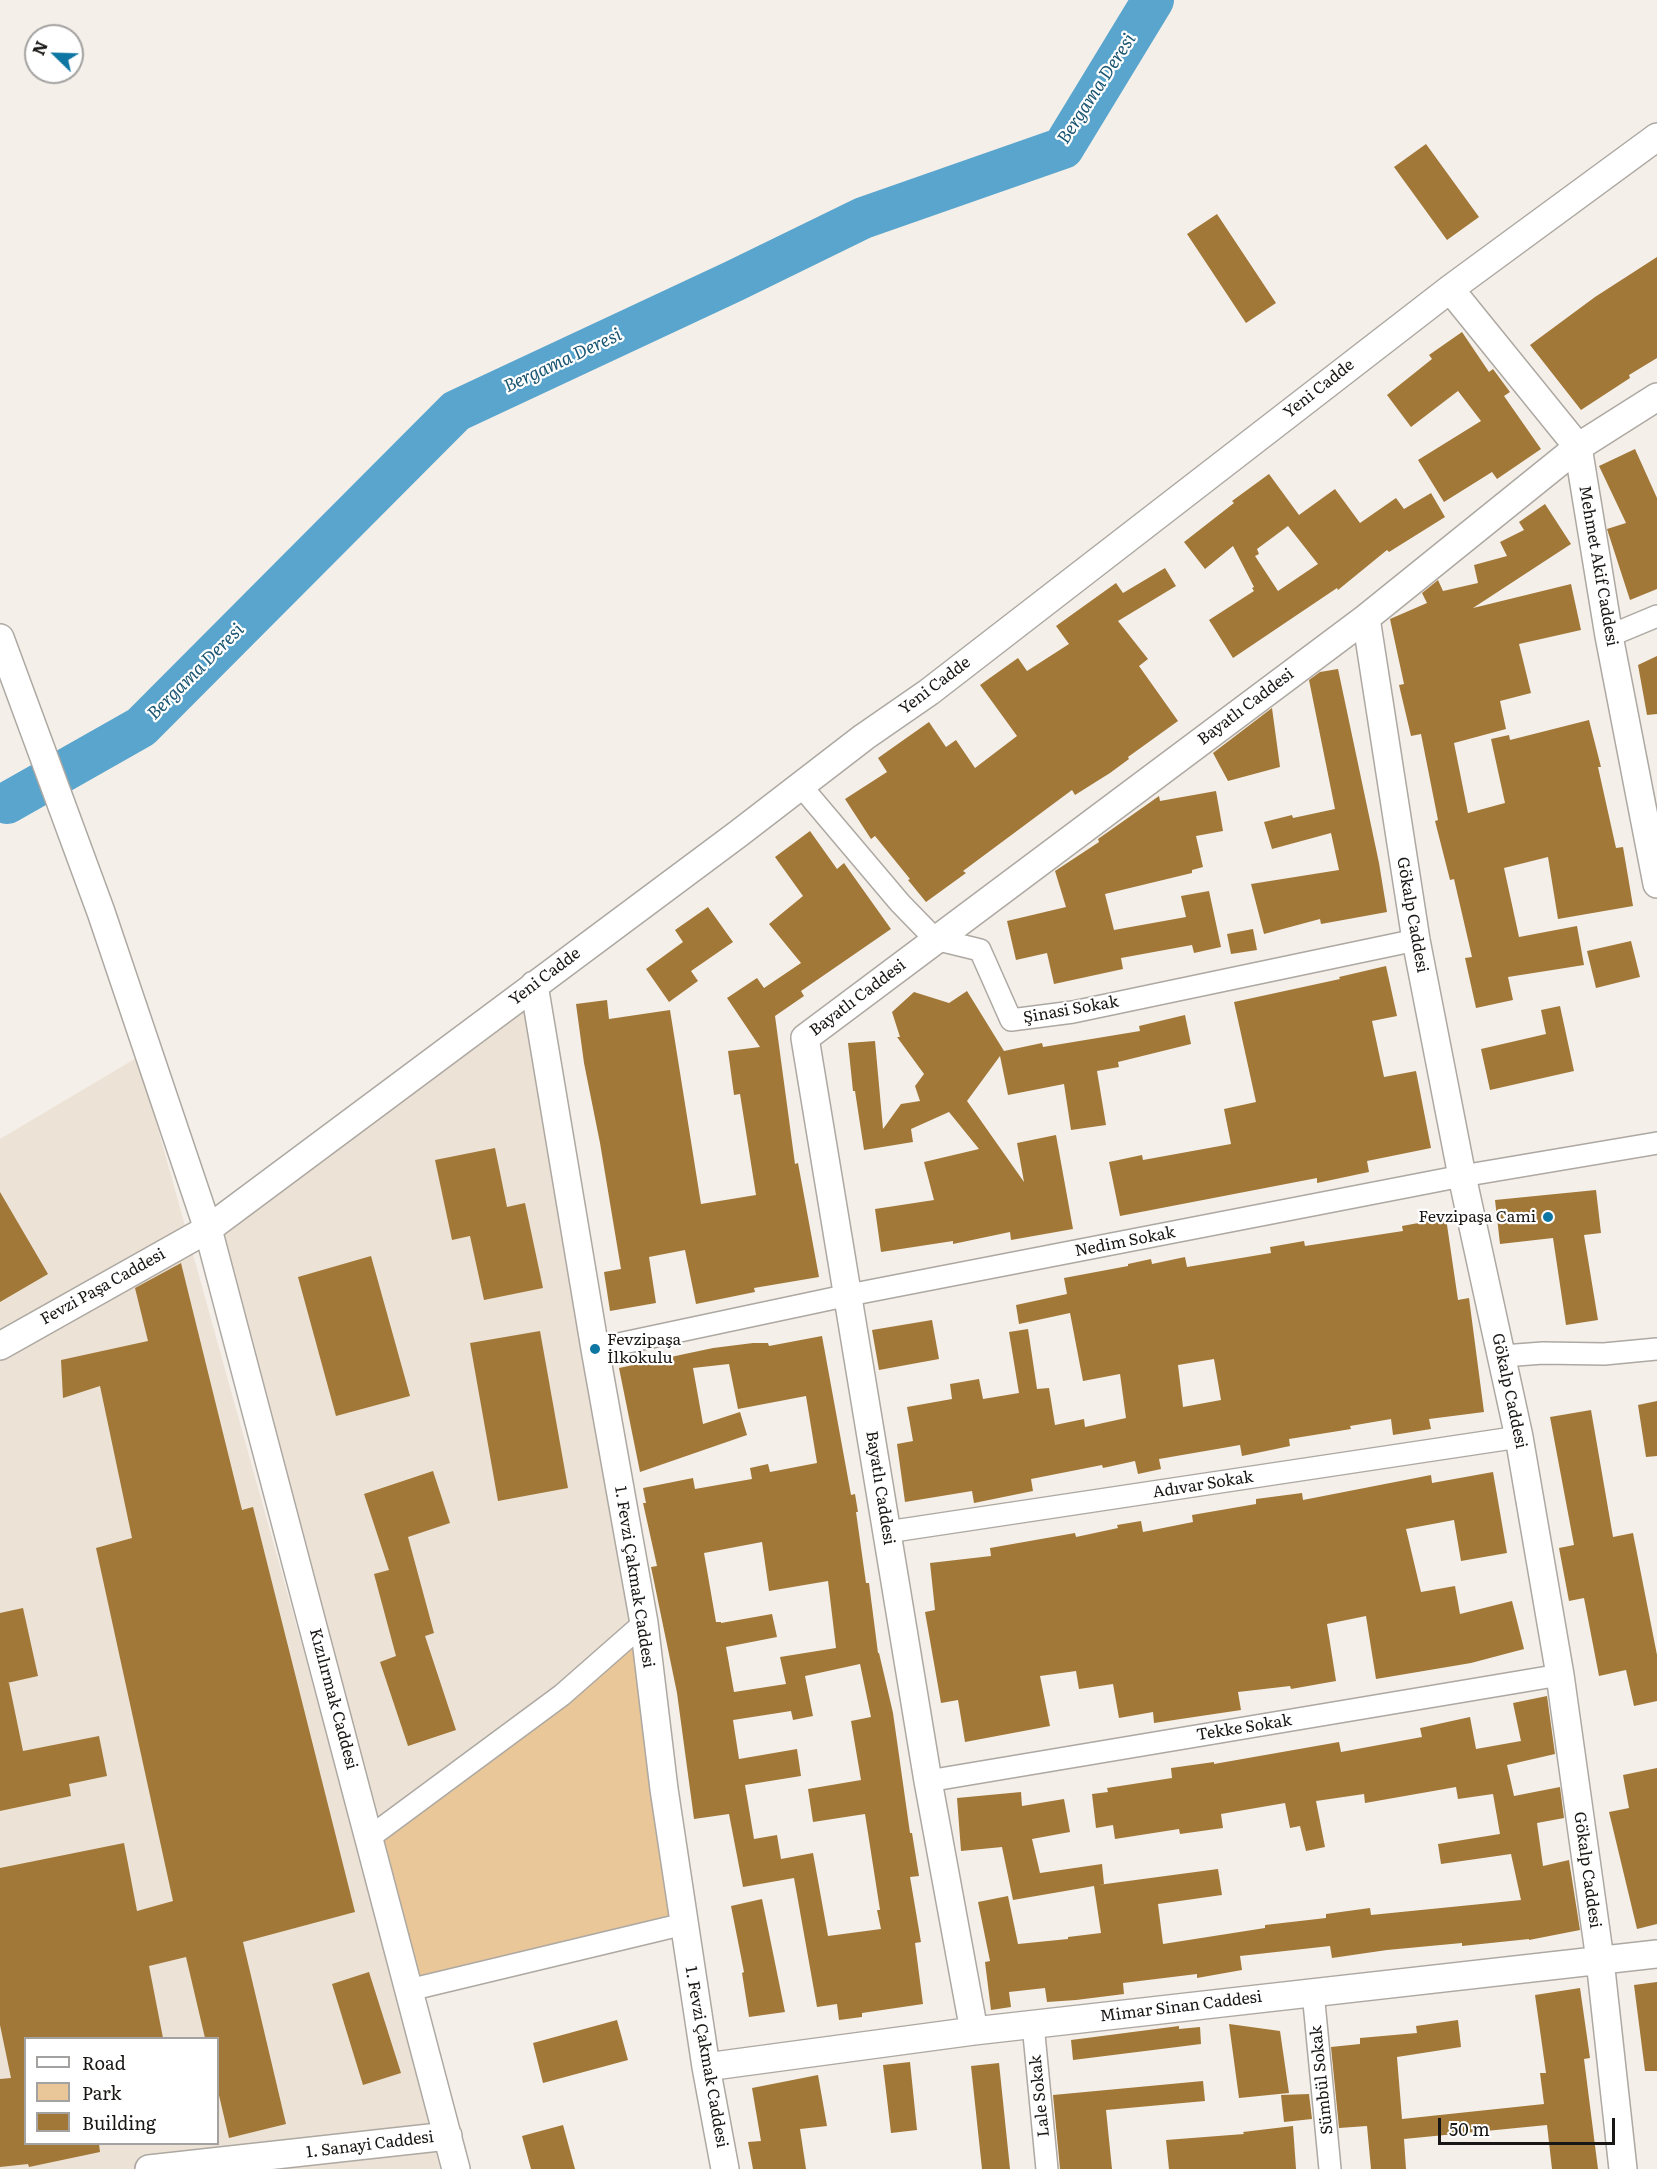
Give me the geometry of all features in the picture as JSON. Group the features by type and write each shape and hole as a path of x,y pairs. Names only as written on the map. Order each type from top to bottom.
{"street":[{"name":"Yeni Cadde","path":"208,1229 864,737 929,692 1450,289 1657,137"},
{"name":"Mehmet Akif Caddesi","path":"1450,289 1578,447 1609,636 1656,868"},
{"name":"Bayatlı Caddesi","path":"974,2031 928,1780 805,1038 1366,618 1578,447 1657,397"},
{"path":"1609,636 1657,616"},
{"name":"Gökalp Caddesi","path":"1366,618 1416,940 1462,1176 1519,1437 1560,1675 1599,1960 1623,2169"},
{"name":"Kızılırmak Caddesi","path":"3,646 100,912 208,1229 456,2169"},
{"path":"801,786 900,903 935,939"},
{"name":"Şinasi Sokak","path":"935,939 980,950 1011,1020 1073,1012 1416,940"},
{"name":"1. Fevzi Çakmak Caddesi","path":"534,985 644,1623 664,1789 684,1924 706,2067 725,2169"},
{"name":"Nedim Sokak","path":"595,1349 849,1295 1462,1176 1657,1143"},
{"name":"Fevzi Paşa Caddesi","path":"0,1346 208,1229"},
{"path":"1503,1356 1543,1353 1604,1354 1657,1350"},
{"name":"Adıvar Sokak","path":"887,1532 1519,1437"},
{"path":"370,1837 562,1695 644,1623"},
{"name":"Tekke Sokak","path":"928,1780 1560,1675"},
{"path":"409,1990 684,1924"},
{"name":"Mimar Sinan Caddesi","path":"706,2067 974,2031 1657,1954"},
{"name":"Sümbül Sokak","path":"1313,1992 1330,2169"},
{"name":"Lale Sokak","path":"1033,2024 1047,2169"},
{"name":"1. Sanayi Caddesi","path":"148,2169 448,2136"}],"shaded area":[{"path":"534,985 644,1623 370,1837 208,1229"},
{"path":"138,1057 360,1854 440,2169 0,2169 0,1139"}],"green space":[{"path":"644,1623 684,1924 409,1990 370,1837"}],"building":[{"path":"1426,144 1479,217 1447,240 1394,167"},
{"path":"1217,214 1276,303 1246,323 1187,234"},
{"path":"1657,257 1657,358 1581,410 1530,345 1595,297"},
{"path":"1462,332 1489,372 1493,369 1510,392 1504,396 1541,449 1497,479 1492,472 1444,502 1418,460 1481,421 1458,391 1411,427 1387,395 1432,359 1429,355"},
{"path":"1635,449 1657,498 1657,589 1630,600 1607,529 1626,523 1599,466"},
{"path":"1269,474 1299,515 1335,489 1360,523 1396,498 1404,509 1431,493 1445,517 1389,552 1387,550 1338,590 1337,588 1233,658 1209,620 1254,591 1252,588 1254,587 1233,546 1205,569 1184,542 1234,503 1232,501","holes":["1288,526 1318,564 1278,591 1255,556 1259,554 1257,549"]},
{"path":"1545,504 1571,544 1473,608 1571,584 1581,630 1519,644 1531,693 1500,701 1506,729 1454,743 1468,813 1505,803 1491,739 1509,735 1510,740 1589,720 1601,767 1598,767 1616,848 1623,847 1633,906 1558,919 1548,857 1504,868 1519,937 1577,926 1584,965 1508,977 1513,1000 1476,1008 1465,958 1472,957 1454,879 1450,880 1435,821 1438,820 1421,734 1411,736 1399,685 1404,684 1390,619 1427,603 1422,593 1438,580 1443,591 1478,583 1474,565 1507,556 1500,542 1524,530 1519,522"},
{"path":"1165,568 1176,586 1118,621 1148,659 1139,666 1178,721 1110,773 1075,795 1072,790 963,871 966,873 926,902 875,836 871,839 845,799 887,772 878,758 929,722 946,747 956,740 975,768 1017,736 980,685 1018,658 1027,671 1069,644 1056,626 1116,583 1123,593"},
{"path":"1657,656 1657,714 1647,715 1638,665"},
{"path":"1338,669 1379,863 1387,912 1321,924 1320,919 1264,934 1251,884 1339,870 1331,833 1272,849 1264,822 1292,815 1293,818 1335,809 1309,680 1320,672"},
{"path":"1272,708 1280,767 1228,781 1213,753"},
{"path":"1216,791 1223,831 1196,836 1203,867 1192,870 1192,873 1105,894 1114,930 1186,917 1181,896 1209,891 1221,947 1194,953 1192,945 1121,958 1123,969 1054,984 1047,953 1016,960 1007,921 1066,907 1055,871 1099,842 1098,839 1159,796 1160,801"},
{"path":"810,831 837,869 844,863 891,929 801,991 804,996 775,1016 795,1164 798,1163 819,1277 754,1288 755,1292 696,1304 685,1250 649,1257 656,1303 610,1311 604,1272 621,1269 584,1063 576,1004 607,1000 609,1019 670,1010 701,1204 756,1195 740,1094 734,1095 728,1051 760,1047 727,998 757,978 764,988 801,963 769,924 803,896 775,857"},
{"path":"708,907 733,942 691,971 698,981 669,1002 646,969 683,942 675,930"},
{"path":"1253,929 1257,950 1231,954 1227,934"},
{"path":"1631,941 1640,977 1596,988 1587,951"},
{"path":"1386,966 1397,1016 1372,1021 1384,1077 1416,1071 1431,1148 1367,1161 1369,1172 1317,1183 1317,1178 1120,1216 1109,1162 1142,1155 1143,1160 1231,1144 1224,1109 1256,1102 1234,1002 1340,979 1339,977"},
{"path":"967,991 1004,1051 1042,1043 1043,1047 1140,1031 1139,1026 1185,1015 1191,1044 1118,1062 1119,1067 1097,1071 1106,1125 1071,1130 1064,1084 1008,1095 1000,1056 967,1101 1024,1182 1017,1143 1056,1135 1073,1229 1011,1240 1010,1232 953,1244 953,1241 881,1252 875,1209 934,1200 924,1162 979,1149 949,1112 911,1129 913,1142 864,1150 855,1091 853,1091 848,1043 875,1041 883,1129 901,1104 920,1101 915,1086 924,1074 897,1037 900,1037 892,1012 914,992 949,1003"},
{"path":"1560,1006 1574,1071 1490,1090 1481,1049 1546,1034 1541,1010"},
{"path":"495,1148 507,1207 525,1203 543,1288 484,1300 470,1236 452,1240 435,1160"},
{"name":"Fevzipaşa Cami","path":"1596,1190 1601,1233 1584,1235 1598,1320 1566,1325 1553,1238 1500,1244 1495,1200"},
{"path":"0,1192 48,1274 0,1302"},
{"path":"1446,1218 1458,1300 1469,1298 1484,1412 1429,1419 1431,1429 1393,1435 1391,1419 1350,1426 1351,1429 1289,1439 1290,1446 1242,1456 1240,1445 1159,1459 1161,1469 1138,1474 1135,1461 1103,1468 1102,1465 1031,1479 1033,1491 974,1503 972,1491 905,1502 897,1444 913,1441 907,1407 952,1399 950,1384 979,1379 983,1399 1019,1393 1009,1332 1028,1329 1037,1389 1049,1388 1055,1425 1084,1419 1085,1427 1126,1418 1120,1374 1083,1381 1070,1313 1019,1324 1016,1305 1067,1294 1064,1278 1128,1266 1128,1264 1151,1259 1152,1264 1185,1257 1187,1267 1271,1253 1270,1247 1304,1241 1305,1246 1403,1231 1402,1226","holes":["1214,1359 1221,1400 1183,1407 1178,1365"]},
{"path":"371,1256 410,1396 336,1416 298,1277"},
{"path":"181,1263 242,1510 253,1507 355,1912 243,1942 286,2124 229,2138 219,2095 219,2037 205,2037 186,1957 149,1966 163,2037 24,2037 24,2145 99,2145 100,2152 29,2167 28,2164 0,2167 0,2079 11,2078 0,2025 0,1868 124,1843 137,1911 173,1901 96,1548 132,1538 100,1386 63,1398 61,1360 148,1341 135,1288"},
{"path":"932,1320 939,1359 879,1370 872,1330"},
{"path":"540,1331 568,1488 498,1501 470,1343"},
{"path":"822,1336 851,1495 855,1494 866,1583 869,1583 878,1653 893,1713 910,1833 912,1833 919,1876 910,1877 921,1942 915,1943 923,2004 862,2013 862,2017 839,2020 837,2004 817,2007 794,1878 743,1887 729,1814 694,1819 677,1693 651,1567 657,1566 643,1503 646,1503 643,1488 693,1478 695,1489 752,1479 750,1468 768,1464 770,1472 817,1463 806,1396 738,1409 729,1364 693,1368 703,1424 740,1412 747,1435 640,1472 619,1368 713,1348 753,1343 768,1343 769,1346","holes":["762,1542 769,1591 828,1581 836,1648 780,1657 786,1684 734,1692 726,1647 777,1637 772,1614 716,1622 704,1553","860,1664 871,1717 851,1721 861,1780 808,1789 813,1822 865,1814 881,1929 828,1936 813,1853 781,1859 777,1835 754,1839 745,1785 801,1776 797,1749 739,1759 733,1720 791,1711 793,1720 813,1716 805,1676"]},
{"path":"1657,1401 1657,1456 1646,1457 1638,1405"},
{"path":"1591,1410 1613,1537 1633,1533 1657,1655 1657,1701 1634,1706 1626,1670 1599,1676 1584,1598 1569,1601 1559,1548 1574,1545 1550,1417"},
{"path":"433,1471 450,1523 408,1537 434,1633 425,1636 456,1730 408,1746 380,1662 396,1656 374,1574 389,1570 364,1494"},
{"path":"1493,1472 1507,1553 1461,1561 1454,1520 1406,1529 1421,1592 1455,1586 1460,1614 1512,1601 1524,1649 1471,1663 1376,1679 1366,1616 1327,1624 1336,1681 1291,1689 1290,1686 1238,1692 1241,1710 1154,1723 1153,1712 1119,1718 1113,1684 1079,1689 1076,1671 1040,1676 1050,1726 965,1742 958,1700 941,1703 925,1612 935,1610 930,1563 991,1556 990,1548 1075,1533 1076,1537 1118,1528 1117,1525 1141,1521 1143,1532 1193,1522 1192,1515 1256,1504 1256,1499 1302,1493 1303,1500 1431,1475 1432,1483"},
{"path":"23,1608 38,1676 7,1683 9,1683 23,1751 99,1736 107,1776 69,1784 71,1796 0,1811 0,1613"},
{"path":"1547,1696 1555,1754 1507,1765 1514,1796 1560,1787 1564,1818 1537,1823 1543,1866 1569,1860 1580,1930 1529,1940 1462,1946 1462,1943 1332,1958 1330,1946 1240,1956 1242,1970 1197,1978 1197,1974 1123,1983 1124,1994 1076,2000 1047,2002 1045,1988 1009,1992 1011,2007 991,2010 985,1962 990,1961 978,1902 1008,1896 1018,1944 1068,1939 1068,1937 1101,1933 1094,1886 1013,1900 1002,1847 961,1851 957,1798 1021,1792 1022,1806 1064,1799 1070,1832 1032,1839 1040,1873 1102,1864 1104,1884 1098,1885 1218,1869 1222,1895 1158,1904 1163,1944 1265,1928 1265,1925 1326,1918 1326,1914 1370,1908 1371,1915 1521,1900 1511,1854 1441,1864 1438,1844 1500,1834 1493,1794 1458,1799 1456,1787 1365,1803 1364,1794 1316,1801 1325,1847 1306,1851 1300,1826 1290,1828 1285,1803 1221,1814 1223,1828 1180,1834 1179,1829 1115,1839 1113,1825 1096,1828 1092,1794 1108,1792 1107,1788 1172,1778 1171,1768 1214,1762 1214,1764 1339,1742 1341,1752 1422,1737 1420,1728 1470,1717 1476,1749 1521,1741 1513,1703"},
{"path":"1657,1768 1657,1924 1637,1929 1609,1812 1629,1808 1623,1775"},
{"path":"762,1899 785,2012 749,2017 742,1973 744,1972 731,1906"},
{"path":"369,1972 401,2073 363,2085 332,1984"},
{"path":"1657,1982 1657,2071 1645,2071 1634,1985"},
{"path":"1580,1988 1590,2058 1584,2059 1598,2169 1552,2169 1547,2125 1404,2139 1406,2169 1371,2169 1367,2126 1339,2128 1331,2047 1360,2044 1360,2038 1417,2033 1416,2026 1458,2020 1461,2047 1397,2057 1402,2119 1544,2104 1540,2073 1546,2073 1535,1995"},
{"path":"617,2020 628,2060 543,2083 533,2043"},
{"path":"1229,2024 1280,2031 1289,2093 1239,2098"},
{"path":"1179,2026 1179,2029 1200,2027 1201,2044 1073,2060 1071,2040"},
{"path":"910,2062 917,2130 891,2133 883,2065"},
{"path":"999,2063 1010,2169 982,2169 971,2066"},
{"path":"818,2075 827,2126 800,2129 806,2169 753,2169 748,2142 761,2141 752,2088"},
{"path":"1203,2081 1205,2101 1106,2110 1112,2169 1060,2169 1053,2095"},
{"path":"1309,2094 1312,2119 1284,2122 1281,2095"},
{"path":"563,2125 575,2169 531,2169 522,2136"},
{"path":"1293,2126 1296,2169 1169,2169 1166,2140 1244,2134 1243,2132"}],"waterway":[{"name":"Bergama Deresi","path":"7,803 141,727 456,411 863,218 1063,148 1153,0"},
{"name":"Bergama Deresi","path":"0,799 7,803 0,810"}],"place":[{"name":"Fevzipaşa Cami","path":"1548,1217"},
{"name":"Fevzipaşa İlkokulu","path":"595,1349"}]}
